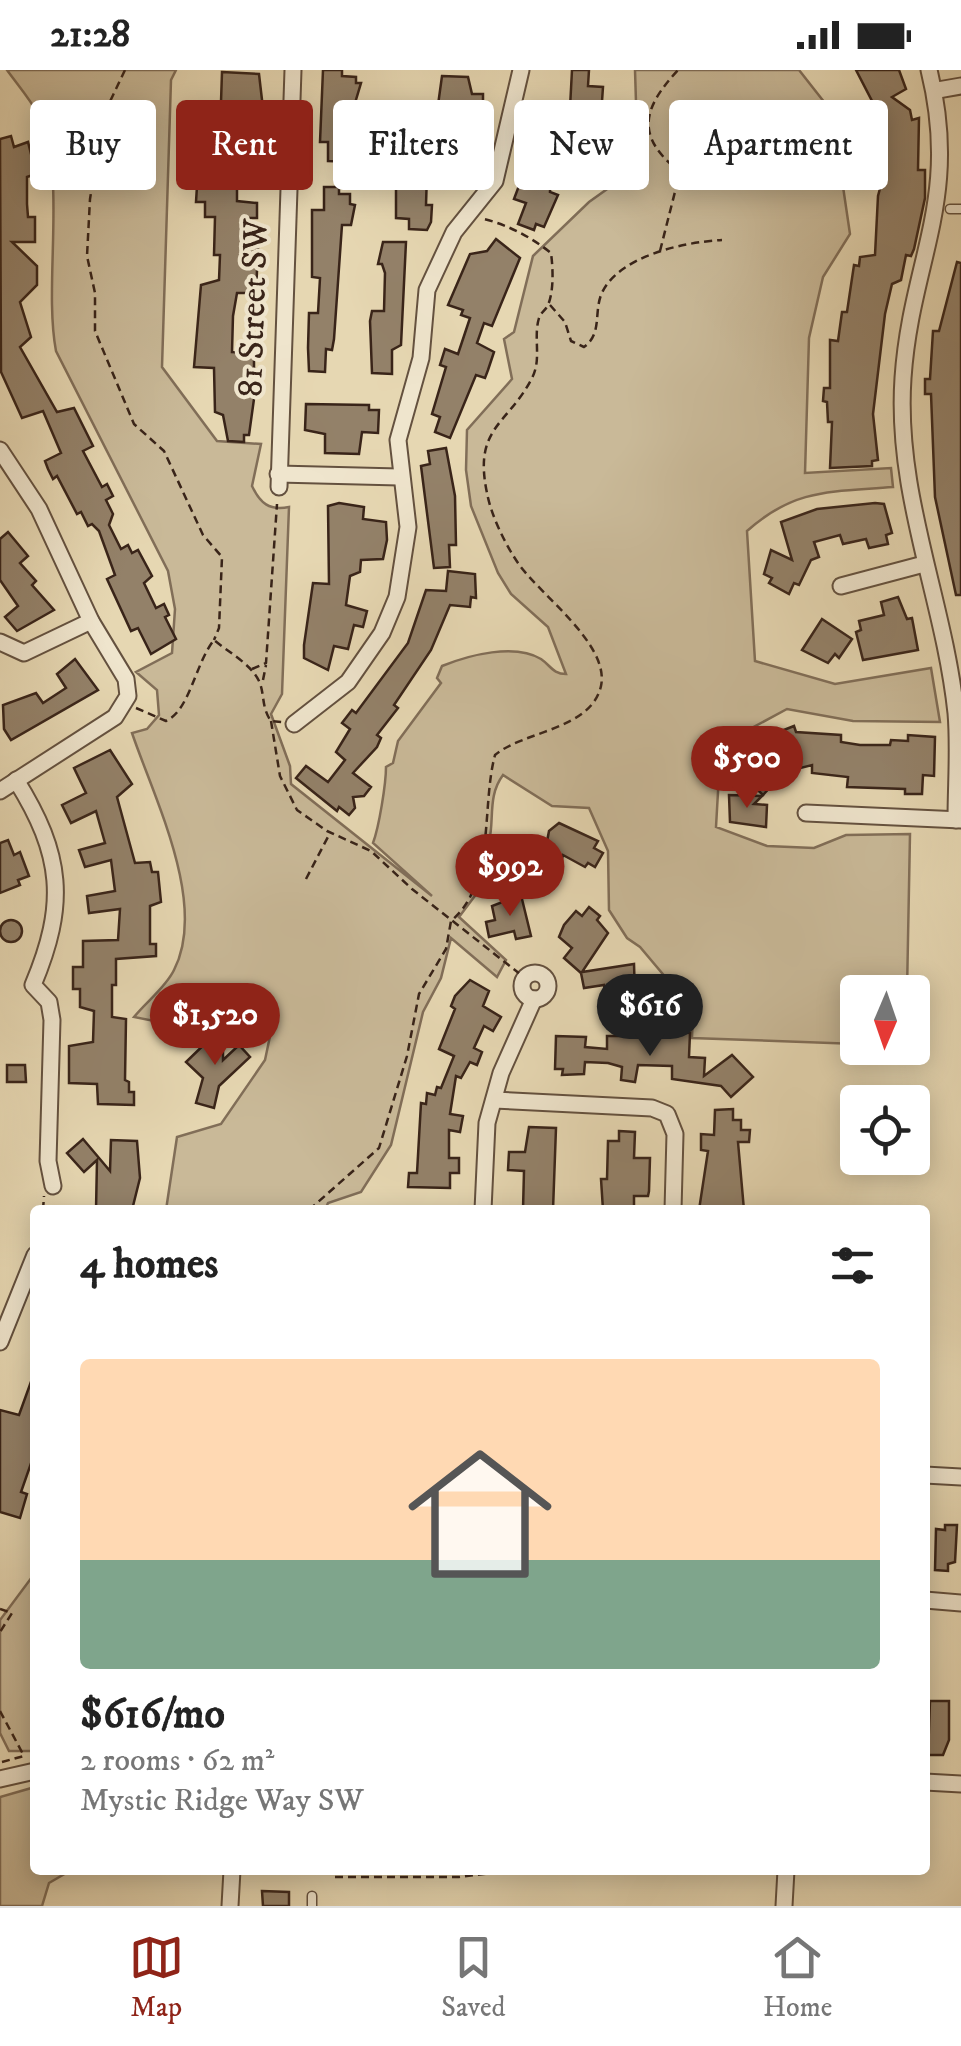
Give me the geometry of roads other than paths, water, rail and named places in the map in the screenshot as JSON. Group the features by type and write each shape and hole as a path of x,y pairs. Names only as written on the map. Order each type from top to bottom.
{"street":[{"name":"81 Street SW","path":"293,70 278,480 398,477"},
{"path":"294,724 348,682 373,649 392,612 407,538 406,507 398,477 399,430 416,382 427,290 444,247 498,173 521,70"},
{"path":"806,813 958,820 956,713 906,483 903,379 912,326 955,209 951,151 938,90 928,70"},
{"path":"938,90 961,86"},
{"path":"0,450 39,509 91,622 126,679 126,703 115,717 0,791"},
{"path":"842,586 924,564"},
{"path":"0,642 24,654 91,622"},
{"path":"16,780 42,822 57,876 50,944 33,985 49,1002 52,1020 48,1161 53,1186"},
{"path":"483,1205 487,1123 534,999 548,991 546,979 536,973 525,978"},
{"path":"494,1100 652,1108 667,1114 675,1134 673,1205"},
{"path":"0,1342 30,1267"},
{"path":"930,1476 961,1477"},
{"path":"930,1600 961,1603"},
{"path":"0,1778 30,1765"},
{"path":"930,1782 961,1784"},
{"path":"230,1906 232,1875"},
{"path":"784,1906 786,1875"}]}
